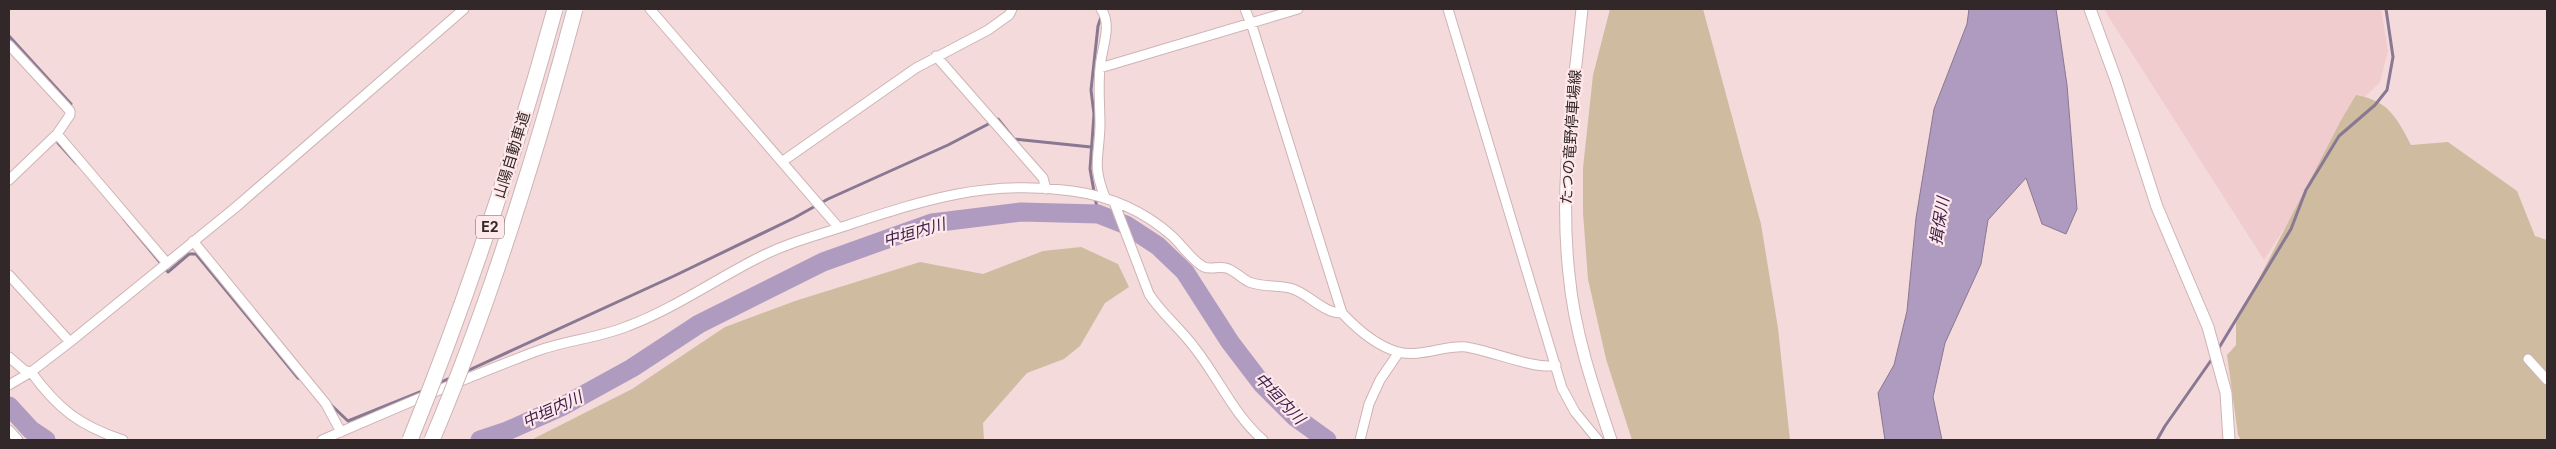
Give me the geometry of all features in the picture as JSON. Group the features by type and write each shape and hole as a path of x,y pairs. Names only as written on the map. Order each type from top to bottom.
{"highway":[{"name":"山陽自動車道","path":"410,440 458,318 489,229 555,9"},
{"name":"山陽自動車道","path":"432,440 448,403 508,234 542,127 575,9"}],"street":[{"path":"9,385 70,342 236,207 464,9"},
{"path":"650,9 839,228"},
{"path":"783,161 876,94 936,56 988,30 1009,15 1012,9"},
{"path":"1245,9 1342,313 1355,326 1399,352 1410,353 1466,347 1535,364 1550,367 1556,366"},
{"path":"1100,68 1298,9"},
{"path":"1448,9 1562,388 1575,412 1598,440"},
{"name":"たつの竜野停車場線","path":"1582,9 1565,184 1569,276 1592,382 1611,440"},
{"path":"2090,9 2116,80 2157,207 2208,327 2226,393 2229,440"},
{"path":"1103,11 1107,19 1100,68 1100,128 1096,155 1098,178 1111,202 1155,303 1196,348 1249,428 1263,440"},
{"path":"9,45 70,111 70,115 57,134 9,180"},
{"path":"936,56 1043,178 1046,189"},
{"path":"57,134 166,262"},
{"path":"322,440 541,350 607,334 629,326 689,297 767,253 903,206 953,193 1015,188 1046,189 1111,202 1150,219 1185,248 1200,265 1207,268 1222,267 1229,269 1249,282 1266,287 1285,287 1296,290 1327,309 1342,313"},
{"path":"193,241 326,404 341,432"},
{"path":"9,275 70,342"},
{"path":"1360,436 1369,404 1380,380 1399,352"},
{"path":"9,357 78,422 94,431 123,440"},
{"path":"2528,359 2547,380"},
{"path":"9,430 18,440"}],"shaded area":[{"path":"1610,9 1703,9 1761,224 1778,328 1790,440 1632,440 1606,359 1588,279 1583,213 1583,168 1593,75"},
{"path":"2105,9 2381,9 2388,51 2380,82 2340,122 2286,226 2264,260 2108,16"},
{"path":"2356,95 2377,102 2391,112 2411,145 2448,142 2517,191 2535,236 2547,240 2547,440 2241,440 2238,435 2227,355 2236,345 2236,323 2340,122"},
{"path":"1081,247 1118,264 1129,287 1105,303 1080,346 1064,359 1027,373 983,423 984,440 531,440 632,389 725,327 795,301 920,262 983,274 1043,251"}],"water":[{"name":"揖保川","path":"1969,9 2056,9 2067,85 2077,209 2066,234 2042,224 2026,178 1988,220 1981,264 1945,343 1933,397 1942,440 1885,440 1878,393 1894,365 1907,311 1916,218 1934,109 1967,24"}],"waterway":[{"path":"2217,351 2291,229 2306,190 2339,136 2375,105 2387,90 2393,57 2386,9"},
{"path":"1098,214 1090,169 1094,114 1091,90 1098,26 1102,14"},
{"path":"9,36 71,104"},
{"path":"467,371 674,276 794,218 828,199 948,145 998,119 1014,139 1091,147"},
{"path":"58,143 76,163"},
{"name":"中垣内川","path":"480,440 507,431 563,406 632,368 699,324 823,262 932,223 1021,212 1098,214 1126,225 1158,246 1185,272 1230,342 1262,384 1295,417 1327,440"},
{"path":"124,219 168,272 189,254 196,254 298,378 303,380"},
{"path":"2157,440 2212,359"},
{"path":"437,384 452,377"},
{"path":"329,403 348,421 425,390"},
{"name":"中垣内川","path":"9,406 31,430 46,440"}]}
